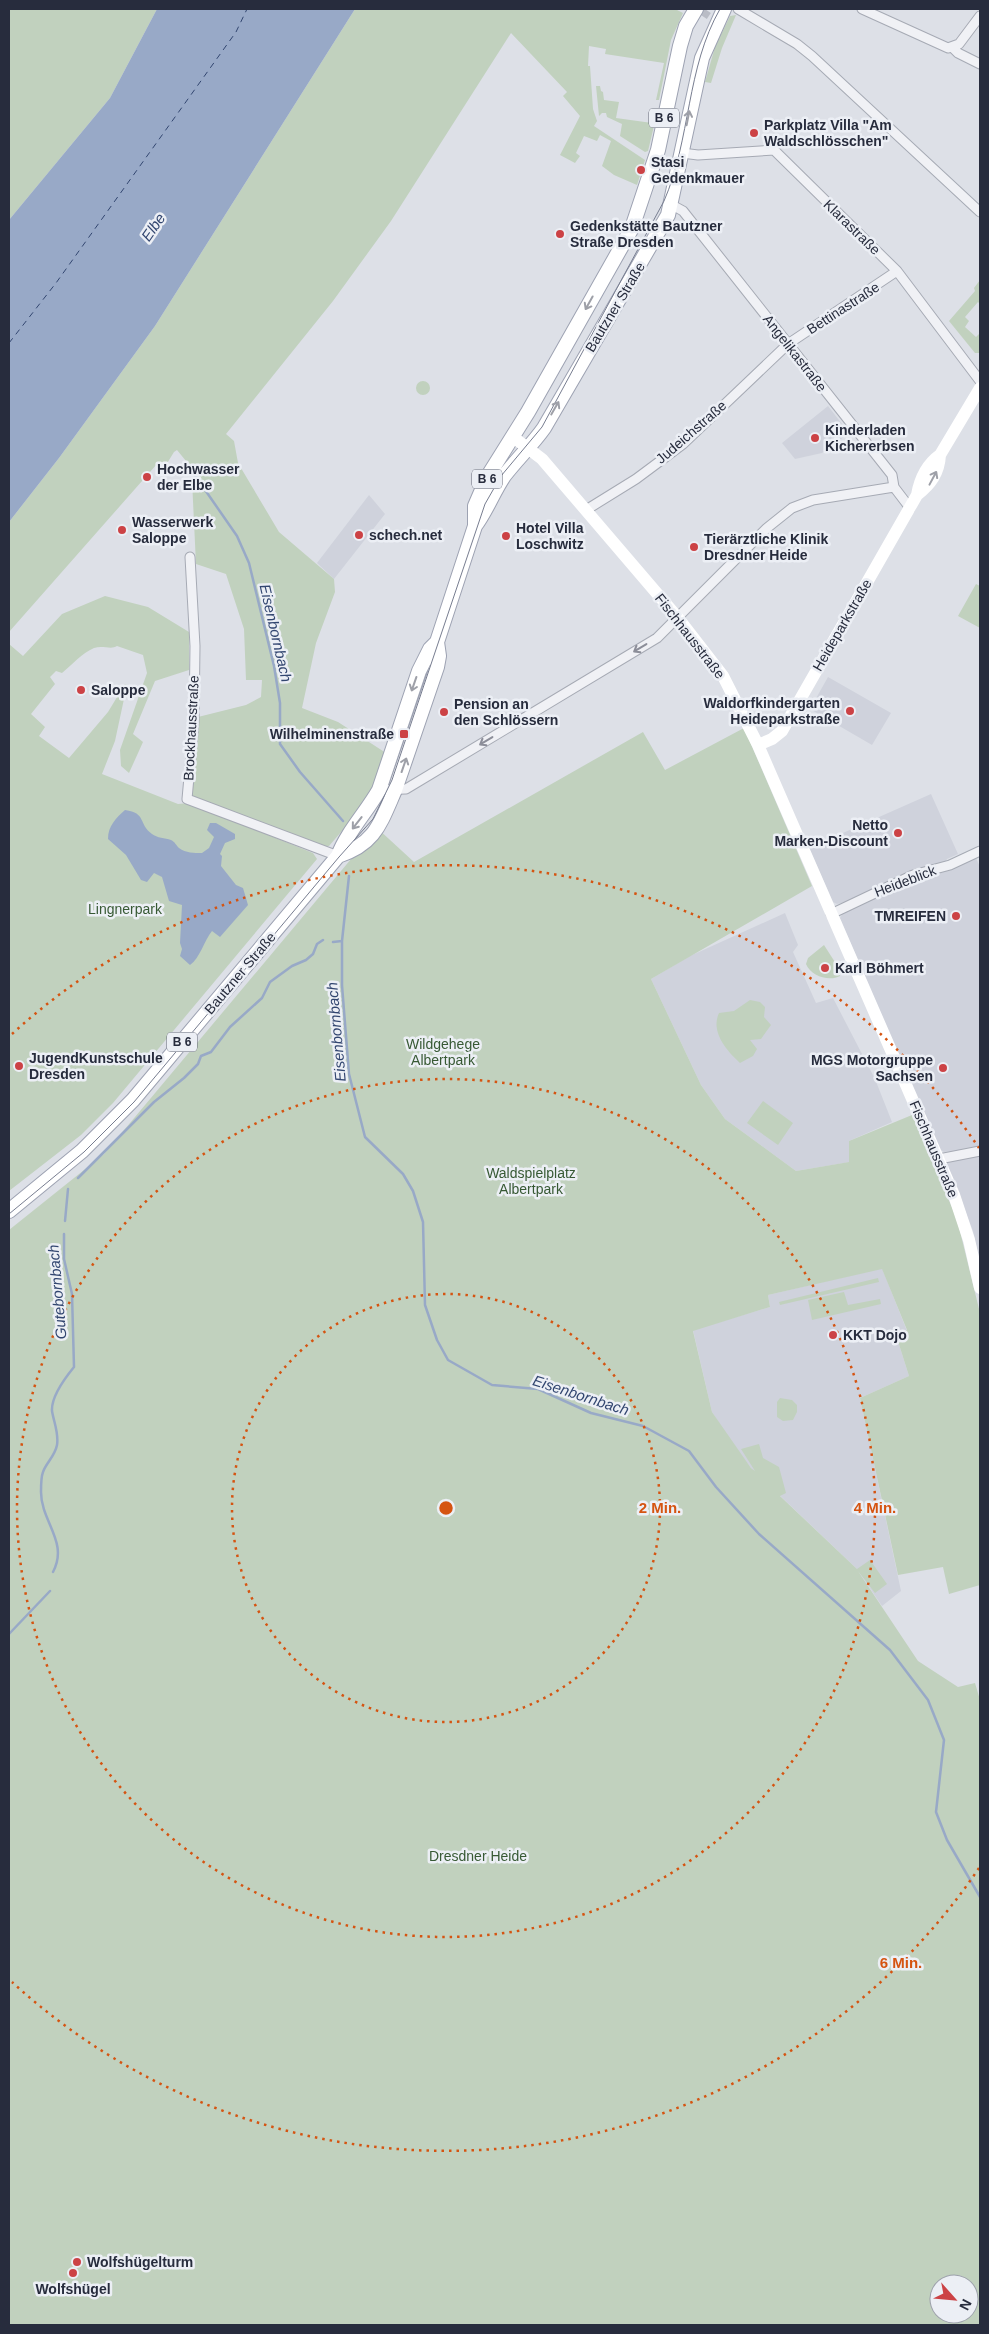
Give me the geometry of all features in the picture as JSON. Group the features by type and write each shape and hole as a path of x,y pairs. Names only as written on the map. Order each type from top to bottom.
{"main road":[{"name":"Bautzner Straße","path":"338,856 357,849 371,836 379,826 396,790 437,667 439,656 437,642 475,526 486,511 504,476 544,428 662,227 672,205 702,58 724,9"},
{"name":"Bautzner Straße","path":"475,526 475,506 481,490 501,453 513,437 655,185 667,149 683,65 698,12"},
{"name":"Heideparkstraße","path":"758,745 772,739 782,731 917,494 929,486 939,467 940,456 980,388"},
{"name":"Fischhausstraße","path":"513,437 542,459 678,618 723,676 758,745 939,1159 963,1222 980,1288"},
{"name":"Bautzner Straße","path":"9,1211 82,1151 133,1100 338,856 348,835 366,812 379,790 419,670 430,649 437,642"}],"street":[{"path":"738,9 797,44 812,56 980,212"},
{"path":"862,9 938,45 953,48 958,53 980,64"},
{"path":"953,48 980,16"},
{"name":"Klarastraße","path":"682,152 698,155 774,150 898,271 980,381"},
{"name":"Angelikastraße","path":"672,205 683,211 892,476 894,487 910,508"},
{"name":"Bettinastraße","path":"788,344 898,271"},
{"name":"Judeichstraße","path":"586,510 636,479 682,444 788,344"},
{"path":"379,790 406,789 649,643 678,618 767,528 792,508 814,500 894,487"},
{"name":"Brockhausstraße","path":"190,557 195,646 194,722 187,799 338,856"},
{"name":"Heideblick","path":"831,914 914,875 950,865 980,851"},
{"path":"939,1159 980,1151"}],"shaded area":[{"name":"Kinderladen Kichererbsen","path":"828,406 849,433 822,453 795,459 782,443"},
{"path":"369,495 385,514 334,579 317,563"},
{"name":"Waldorfkindergarten Heideparkstraße","path":"828,677 891,713 872,745 810,709"},
{"path":"931,794 958,854 947,859 945,863 912,871 846,902 837,904 833,902 809,848"},
{"path":"976,858 980,867 980,1261 973,1231 946,1162 956,1160 953,1151 944,1152 939,1149 840,918 843,913 913,879 941,873"},
{"path":"785,913 798,945 793,952 816,1003 833,998 875,1079 892,1122 849,1141 850,1162 796,1171 725,1119 701,1085 651,979 690,956"},
{"path":"882,1268 907,1331 896,1335 909,1376 860,1398 901,1591 882,1606 856,1568 751,1468 729,1439 712,1412 693,1330 770,1307 768,1295"}],"green space":[{"path":"9,9 157,9 110,98 9,220"},
{"path":"355,9 675,9 683,13 671,40 659,100 656,100 664,63 605,54 606,49 589,46 588,66 590,66 593,109 597,121 594,126 645,160 637,185 614,175 602,166 611,141 600,135 597,141 584,136 576,153 580,156 575,163 560,155 580,116 563,96 567,92 511,33 391,221 333,301 226,434 234,441 238,463 279,532 334,579 335,592 316,643 302,708 338,722 386,753 375,785 354,817 329,846 318,846 192,797 198,717 246,705 261,697 262,680 246,680 244,629 226,574 196,564 192,480 197,470 177,450 166,465 157,464 9,632 9,522 59,458 155,326"},
{"path":"736,15 722,48 711,83 705,82 715,47 730,16"},
{"path":"596,86 600,86 604,100 619,102 616,118 652,123 655,109 658,109 648,151 645,152 620,136 622,124 607,117 606,113 602,113 599,116"},
{"path":"980,280 980,304 978,302 965,317 969,321 965,327 976,337 980,333 980,353 975,353 949,321 975,291 974,288"},
{"path":"420,381 426,381 430,388 426,395 420,395 416,391 416,385"},
{"path":"976,584 980,586 980,628 958,616"},
{"name":"Lingnerpark","path":"105,596 148,607 189,632 189,670 155,681 133,734 143,742 129,773 121,766 120,750 147,673 143,655 117,646 112,648 97,647 85,653 62,673 56,671 50,677 55,684 31,714 45,727 39,736 69,758 108,712 125,684 127,685 115,741 102,774 178,804 189,803 313,853 317,859 113,1103 81,1135 9,1191 9,644 23,656 62,614"},
{"name":"Dresdner Heide","path":"744,728 812,886 651,979 701,1085 725,1119 796,1171 849,1162 849,1141 912,1115 957,1219 980,1313 980,1585 949,1594 943,1567 898,1575 860,1398 909,1376 896,1335 907,1330 882,1269 768,1295 770,1307 693,1331 712,1412 751,1468 755,1471 741,1449 759,1444 763,1458 779,1467 786,1493 780,1496 857,1569 870,1560 887,1584 875,1593 858,1571 918,1661 958,1687 975,1683 980,1700 980,2325 9,2325 9,1230 104,1154 377,828 414,862 643,732 665,770"},
{"path":"824,945 840,970 840,976 836,978 816,975 806,964 808,958"},
{"path":"750,1000 760,1002 765,1007 764,1017 771,1025 761,1039 750,1040 757,1049 753,1056 740,1063 721,1041 718,1034 717,1020 719,1013 734,1011"},
{"path":"763,1101 793,1123 778,1145 747,1123"},
{"path":"878,1278 879,1282 780,1305 779,1302"},
{"path":"844,1292 848,1305 880,1299 881,1304 812,1320 808,1300"},
{"path":"780,1398 792,1400 797,1405 797,1412 793,1420 783,1421 777,1417 777,1402"}],"water":[{"name":"Elbe","path":"157,9 355,9 155,326 59,458 9,522 9,220 110,98"},
{"path":"125,810 132,811 140,816 152,834 171,840 179,848 187,852 202,853 209,848 214,837 207,830 210,823 216,823 235,834 235,839 225,843 220,854 222,856 221,866 236,885 243,888 248,905 220,937 212,931 197,958 190,965 180,956 182,949 180,943 182,905 169,901 162,877 154,873 147,882 141,880 126,855 108,839 111,826"}],"waterway":[{"name":"Eisenbornbach","path":"194,474 237,536 249,563 274,666 280,703 280,744 300,772 343,821"},
{"name":"Eisenbornbach","path":"349,876 342,941 342,985 349,1074 365,1137 403,1174 413,1191 423,1222 425,1305 437,1340 448,1360 492,1385 538,1389 591,1413 643,1426 689,1451 716,1487 759,1534 890,1650 928,1700 944,1740 936,1812 947,1840 980,1897"},
{"name":"Gutebornbach","path":"78,1178 154,1102 184,1078 198,1064 201,1056 211,1052 230,1027 262,998 270,982 292,966 306,960 313,954 317,944 323,940"},
{"name":"Gutebornbach","path":"333,942 342,941"},
{"name":"Gutebornbach","path":"65,1221 68,1189"},
{"name":"Gutebornbach","path":"53,1572 58,1551 42,1503 41,1484 43,1472 57,1445 57,1432 52,1405 59,1388 74,1367 72,1294 64,1259 64,1234"},
{"name":"Gutebornbach","path":"9,1634 50,1591"}],"ferry route":[{"path":"9,343 56,283 236,32 247,9"}],"tunnel":[{"path":"701,15 705,9"}],"tram line":[{"path":"9,1214 84,1152 134,1102 373,819 392,780 485,504 501,476 542,427 664,201 679,153 694,79 709,32 720,9"}],"place":[{"name":"Parkplatz Villa \"Am Waldschlösschen\"","path":"754,133"},
{"name":"Stasi Gedenkmauer","path":"641,170"},
{"name":"Gedenkstätte Bautzner Straße Dresden","path":"560,234"},
{"name":"Kinderladen Kichererbsen","path":"815,438"},
{"name":"Hochwasser der Elbe","path":"147,477"},
{"name":"Wasserwerk Saloppe","path":"122,530"},
{"name":"schech.net","path":"359,535"},
{"name":"Hotel Villa Loschwitz","path":"506,536"},
{"name":"Tierärztliche Klinik Dresdner Heide","path":"694,547"},
{"name":"Saloppe","path":"81,690"},
{"name":"Waldorfkindergarten Heideparkstraße","path":"850,711"},
{"name":"Pension an den Schlössern","path":"444,712"},
{"name":"Wilhelminenstraße","path":"404,734"},
{"name":"Netto Marken-Discount","path":"898,833"},
{"name":"TMREIFEN","path":"956,916"},
{"name":"Karl Böhmert","path":"825,968"},
{"name":"JugendKunstschule Dresden","path":"19,1066"},
{"name":"MGS Motorgruppe Sachsen","path":"943,1068"},
{"name":"KKT Dojo","path":"833,1335"},
{"name":"Wolfshügelturm","path":"77,2262"},
{"name":"Wolfshügel","path":"73,2273"}],"park label":[{"name":"Wildgehege Albertpark","path":"443,1052"},
{"name":"Waldspielplatz Albertpark","path":"531,1182"}]}
